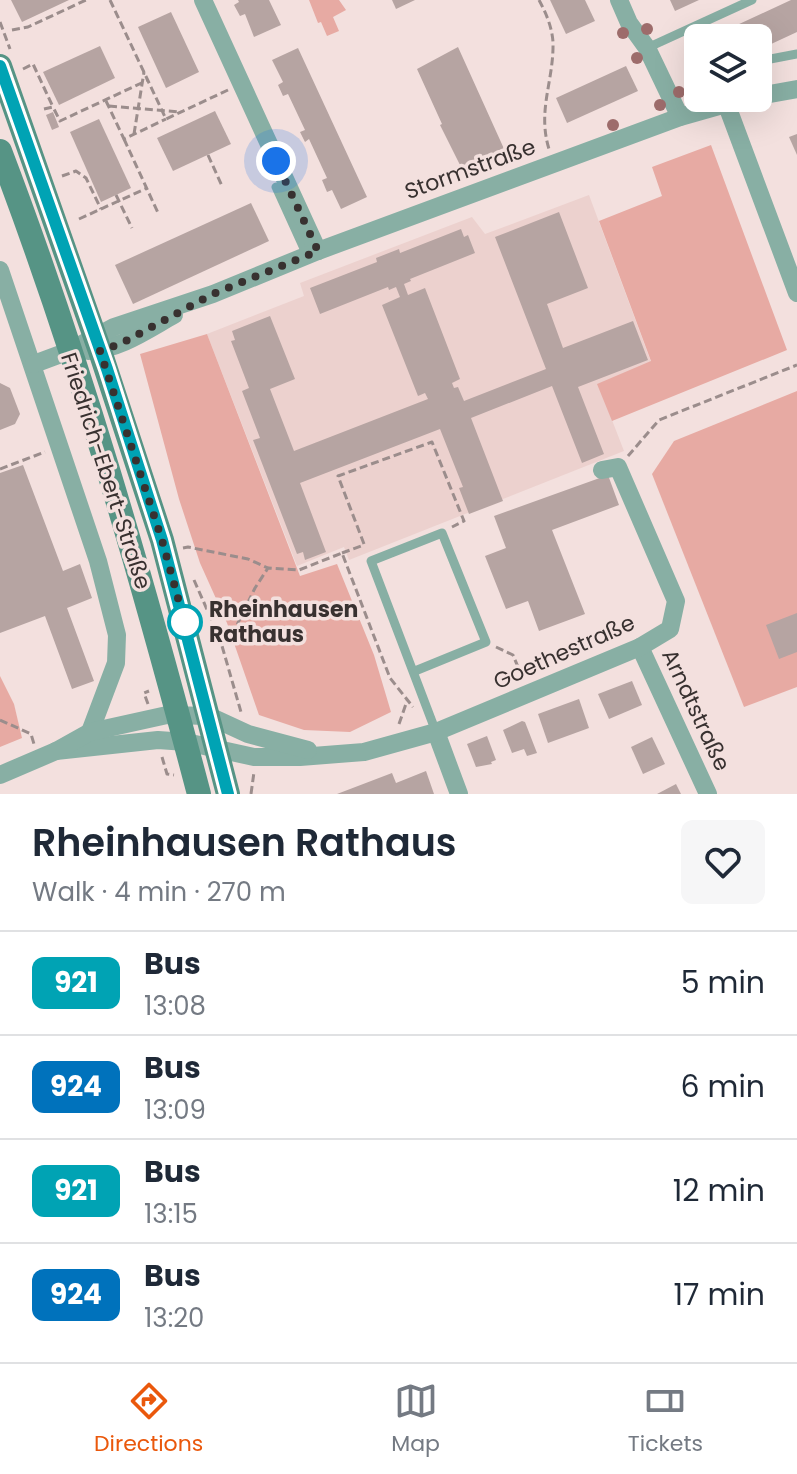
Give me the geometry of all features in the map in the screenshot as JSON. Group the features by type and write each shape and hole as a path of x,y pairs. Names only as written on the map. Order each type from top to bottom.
{"main road":[{"name":"Friedrich-Ebert-Straße","path":"12,68 162,540 228,794"},
{"name":"Friedrich-Ebert-Straße","path":"0,151 123,519 180,715 199,794"}],"street":[{"path":"203,0 312,253"},
{"path":"619,0 629,23 647,48 680,117"},
{"name":"Stormstraße","path":"772,93 797,89"},
{"name":"Stormstraße","path":"34,364 97,343 120,344 213,294 312,253 696,112"},
{"path":"729,112 797,293"},
{"name":"Friedrich-Ebert-Straße","path":"0,270 98,561 117,635 116,663 90,732"},
{"name":"Goethestraße","path":"48,754 158,740 186,742 254,757 364,752 436,732 640,647 670,629 676,601 610,468"},
{"name":"Arndtstraße","path":"640,647 708,794"},
{"name":"Goethestraße","path":"48,754 90,732 151,717 180,715 209,716 248,734 297,749 339,754"},
{"path":"436,732 459,794"},
{"path":"0,775 48,754"}],"lane":[{"path":"647,48 752,0"},
{"path":"772,59 797,54"},
{"path":"276,187 312,253"},
{"path":"415,671 486,642 442,533 371,561 436,732"}],"path":[{"path":"12,30 28,27 86,0"},
{"path":"110,0 166,119"},
{"path":"539,0 553,40 543,114 555,164"},
{"path":"12,68 33,64 60,121 148,80"},
{"path":"134,134 144,72"},
{"path":"124,139 241,84"},
{"path":"106,100 159,215"},
{"path":"109,106 181,112"},
{"path":"44,109 53,107"},
{"path":"208,155 222,186"},
{"path":"62,176 76,171 86,178 101,209"},
{"path":"79,219 147,188"},
{"path":"116,195 132,228"},
{"path":"610,468 659,420 797,365"},
{"path":"371,561 338,476 432,442 464,521 442,533"},
{"path":"0,469 60,446"},
{"path":"179,549 188,547 248,559 268,568 299,570 364,544"},
{"path":"342,553 390,678 436,732"},
{"path":"220,639 233,633 268,568"},
{"path":"486,642 513,655 529,694"},
{"path":"392,743 407,701"},
{"path":"0,720 31,734 48,754"},
{"path":"251,794 253,785"}],"shaded area":[{"path":"309,0 339,0 346,10 333,17 339,31 327,36"},
{"path":"711,145 787,350 612,421 597,384 651,361 599,221 662,196 652,167"},
{"path":"589,195 651,362 598,384 624,451 349,560 344,547 297,566 207,334 304,296 300,283 472,217 485,234"},
{"path":"207,334 300,576 337,564 374,655 391,712 350,732 304,730 259,715 227,623 200,563 179,499 140,354"},
{"path":"797,391 797,687 744,707 652,474 674,441"},
{"path":"0,676 14,704 22,738 0,747"}],"building":[{"path":"11,0 69,0 22,22"},
{"path":"238,0 269,0 281,25 254,37 245,14 240,16 234,5"},
{"path":"392,0 415,0 396,9"},
{"path":"550,0 585,0 595,21 566,34"},
{"path":"670,0 699,0 675,11"},
{"path":"797,0 797,32 772,44 772,24 739,24"},
{"path":"171,12 199,72 166,88 138,27"},
{"path":"100,46 115,78 59,105 43,72"},
{"path":"458,47 505,151 482,162 484,166 465,175 417,69"},
{"path":"298,48 367,197 341,209 332,190 327,192 322,180 327,178 309,139 305,142 300,132 305,130 288,94 283,96 278,85 283,82 272,60"},
{"path":"626,66 638,91 567,123 556,98"},
{"path":"215,111 231,144 173,171 157,138"},
{"path":"53,112 59,127 52,130 46,115"},
{"path":"99,119 131,188 101,202 70,132"},
{"path":"797,134 797,155 789,137"},
{"path":"251,203 269,241 133,304 115,265"},
{"path":"559,212 588,288 547,304 563,348 633,321 648,360 578,387 604,454 582,463 552,386 471,418 503,501 469,514 459,488 463,487 440,429 300,483 326,552 305,560 303,552 297,554 253,440 260,438 242,391 249,388 231,341 235,340 232,331 270,316 295,379 270,389 294,451 428,399 425,393 418,396 382,305 400,297 396,287 389,290 388,287 320,314 310,288 377,262 376,258 399,249 400,253 461,229 464,237 468,235 475,253 404,284 408,295 425,288 460,379 452,383 454,388 458,387 464,401 546,369 495,237"},
{"path":"0,383 10,388 20,414 15,424 0,430"},
{"path":"23,465 63,571 80,564 92,598 67,608 94,681 72,689 45,616 0,633 0,473"},
{"path":"608,475 619,505 552,530 585,614 539,631 528,601 506,609 485,556 506,548 494,516"},
{"path":"797,613 797,652 779,659 766,625"},
{"path":"632,681 642,705 609,719 598,694"},
{"path":"579,699 589,728 548,743 538,714"},
{"path":"522,721 537,753 527,756 524,749 512,753 503,730"},
{"path":"487,736 496,760 492,764 476,767 467,744"},
{"path":"652,737 665,764 643,774 631,747"},
{"path":"426,771 434,794 337,794 392,773 396,783"},
{"path":"676,784 681,794 657,794"}],"bus line":[{"name":"921","path":"0,66 107,369 162,540 228,794"}],"place":[{"name":"Rheinhausen Rathaus","path":"185,622"}],"route":[{"path":"185,622 187,631 162,540 100,351 120,344 213,294 318,251 276,161"}]}
